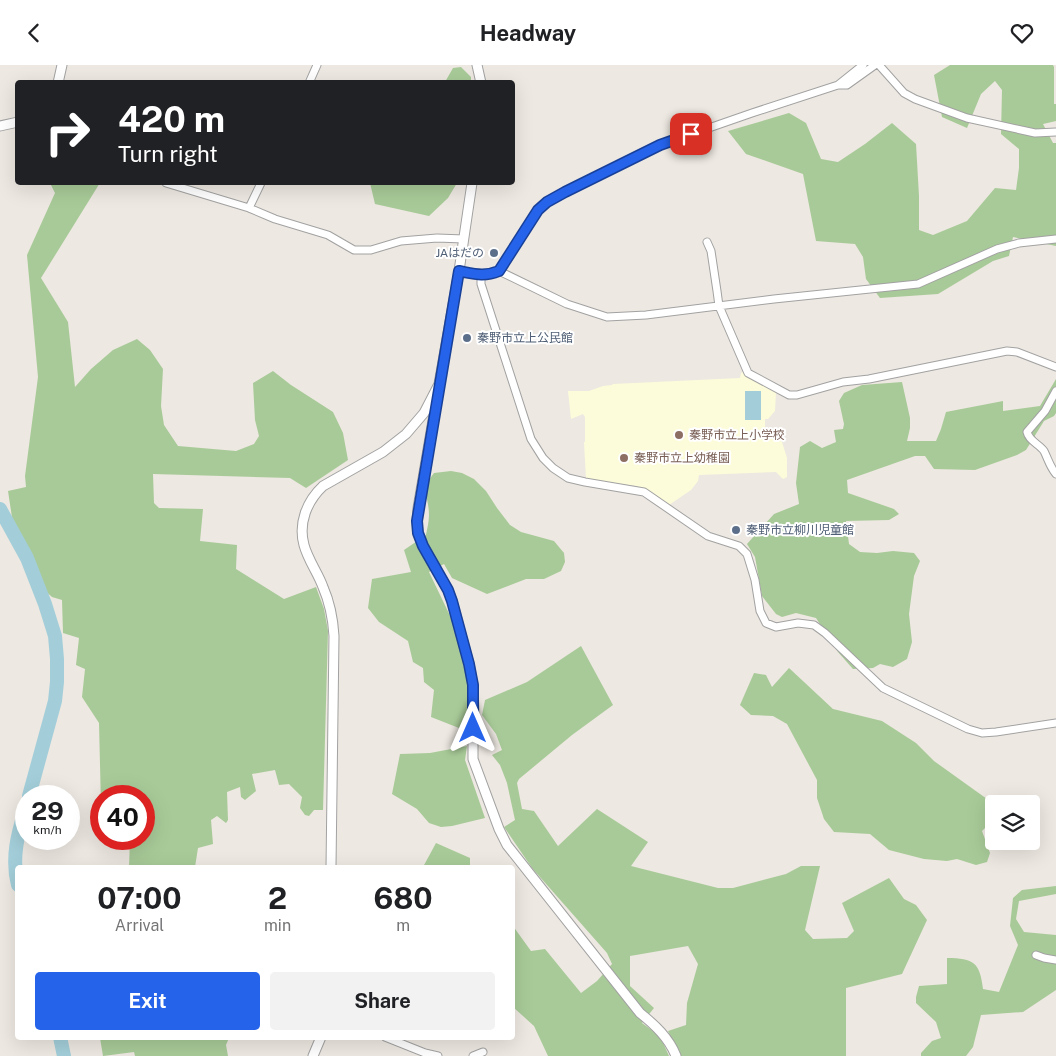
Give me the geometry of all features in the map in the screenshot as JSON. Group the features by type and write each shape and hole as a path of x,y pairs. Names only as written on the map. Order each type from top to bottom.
{"street":[{"path":"59,80 62,65"},
{"path":"310,80 317,65"},
{"path":"477,65 480,80"},
{"path":"838,85 864,65"},
{"path":"459,271 481,275 499,271 538,210 547,202 660,145 838,85 847,85 877,65 904,93 915,99 968,118 1035,133 1056,132"},
{"path":"0,126 15,123"},
{"path":"173,185 328,235 354,250 371,251 401,241 437,238 464,239"},
{"path":"249,208 260,185"},
{"path":"472,185 459,271 418,509 418,533 452,601 473,685 473,759 498,829 507,845 640,1013 656,1026 668,1040 676,1056"},
{"path":"499,271 568,304 607,317 646,315 918,284 997,249 1019,243 1056,239"},
{"path":"708,242 719,307 748,373 788,395 797,395 843,382 869,379 1007,351 1017,352 1056,367"},
{"path":"481,275 481,284 531,439 543,459 553,468 568,478 585,483 644,492 708,536 738,546 747,554 755,580 760,611 766,623 776,627 798,623 814,625 825,633 883,688 968,729 982,733 1056,723"},
{"path":"331,865 334,636 332,618 323,587 304,545 302,536 304,515 315,494 323,486 383,451 406,434 424,413 439,384"},
{"path":"1056,391 1045,411 1028,432 1028,436 1043,450 1056,474"},
{"path":"1036,955 1056,960"},
{"path":"313,1056 320,1040"},
{"path":"394,1040 425,1053 438,1056"},
{"path":"473,1056 483,1052"}],"shaded area":[{"name":"秦野市立上小学校","path":"745,371 776,392 775,411 768,419 765,419 765,427 782,442 787,458 787,477 783,479 776,472 699,475 698,481 691,490 669,505 651,492 637,486 586,479 585,417 583,414 571,419 568,391 589,391 613,384 740,378 741,373"}],"green space":[{"path":"950,65 1053,65 1056,121 1043,124 1053,143 1056,143 1056,246 1013,237 1009,256 993,261 938,294 880,298 866,279 863,257 855,244 816,241 803,174 746,154 728,131 789,113 806,123 821,159 838,162 892,123 916,144 919,230 933,235 967,221 995,188 1016,190 1019,168 1019,149 1001,134 1002,90 995,81 981,94 967,128 942,117 934,75"},
{"path":"461,67 471,77 471,80 446,80 453,68"},
{"path":"51,185 98,185 41,278 68,322 75,387 91,369 113,350 137,339 150,350 163,369 161,406 164,425 178,446 236,451 254,444 259,436 255,420 253,383 273,371 333,412 343,433 348,460 306,488 290,478 153,474 154,503 159,508 203,509 200,541 237,545 236,569 284,599 316,587 324,609 328,631 323,810 314,810 309,816 305,815 300,808 302,797 289,784 279,785 275,770 252,774 256,791 245,800 241,797 240,787 227,792 228,820 226,823 217,816 211,820 213,844 198,848 195,865 129,865 130,850 155,850 155,785 100,785 99,723 82,697 85,669 76,665 79,638 63,633 62,600 52,597 43,589 37,567 13,524 8,491 26,487 25,476 38,377 27,255 55,193"},
{"path":"370,185 456,185 448,198 429,216 375,204"},
{"path":"1056,379 1056,413 1044,421 1026,450 1017,455 975,470 934,469 925,456 915,456 847,480 848,493 894,509 899,514 889,520 846,521 849,544 860,552 877,553 893,551 914,553 920,561 914,576 909,614 912,642 907,659 893,667 880,664 873,668 853,669 838,652 816,618 796,613 782,617 776,614 762,596 755,557 747,544 774,514 799,504 796,483 800,447 810,441 822,448 836,442 834,430 843,429 844,424 839,401 844,393 862,385 902,382 910,418 907,441 936,441 946,412 1003,401 1003,411 1040,406"},
{"path":"451,471 462,473 474,479 486,491 510,525 521,532 554,541 564,553 565,562 561,571 544,579 526,579 487,594 452,578 444,564 429,572 454,624 467,680 468,725 464,730 431,717 434,690 424,682 423,668 413,662 408,641 379,622 368,608 372,579 411,572 404,550 426,535 429,515 426,494 427,485 434,473"},
{"path":"581,646 613,705 572,735 519,779 517,783 522,809 534,811 558,846 597,809 648,842 631,866 718,888 733,888 786,874 801,866 820,866 805,930 813,939 847,938 854,931 842,903 889,878 904,899 916,905 927,920 902,974 846,988 846,1056 680,1056 668,1031 686,1025 687,1003 698,964 688,946 630,956 630,986 654,1008 642,1023 660,1036 669,1056 548,1056 534,1026 515,1009 515,929 531,951 545,949 581,993 597,981 612,964 607,953 532,868 504,827 515,820 507,783 500,765 492,755 502,750 496,734 482,715 485,700 527,682"},
{"path":"789,668 833,709 882,721 916,743 934,761 985,798 985,828 982,831 985,839 985,850 989,850 990,853 987,862 976,865 957,859 947,861 924,859 889,850 870,834 834,832 824,819 817,798 817,780 787,724 773,716 751,715 740,705 754,673 766,675 772,687"},
{"path":"467,746 465,760 485,818 441,827 429,823 417,809 392,794 400,754 430,753"},
{"path":"436,843 470,858 470,865 424,865"},
{"path":"1056,886 1056,894 1019,901 1016,919 1024,932 1056,935 1056,990 1023,1012 981,1015 973,1047 966,1056 921,1056 921,1053 932,1041 941,1038 936,1022 916,1003 919,986 947,984 947,958 956,958 964,959 974,964 980,973 983,989 999,992 1018,945 1010,926 1013,898 1022,890"},
{"path":"100,1040 228,1040 226,1045 228,1056 135,1056 134,1052 103,1056"}],"water":[{"path":"745,391 761,391 761,420 745,420"}],"waterway":[{"path":"0,509 27,558 55,636 57,659 55,701 32,785"},
{"path":"15,865 16,850"},
{"path":"61,1040 64,1056"}],"place":[{"name":"JAはだの","path":"494,253"},
{"name":"秦野市立上公民館","path":"467,338"},
{"name":"秦野市立上小学校","path":"679,435"},
{"name":"秦野市立上幼稚園","path":"624,458"},
{"name":"秦野市立柳川児童館","path":"736,530"}],"route":[{"path":"473,728 473,685 452,601 448,590 423,546 418,533 417,521 459,271 481,275 499,271 538,210 547,202 660,145 691,134"}]}
